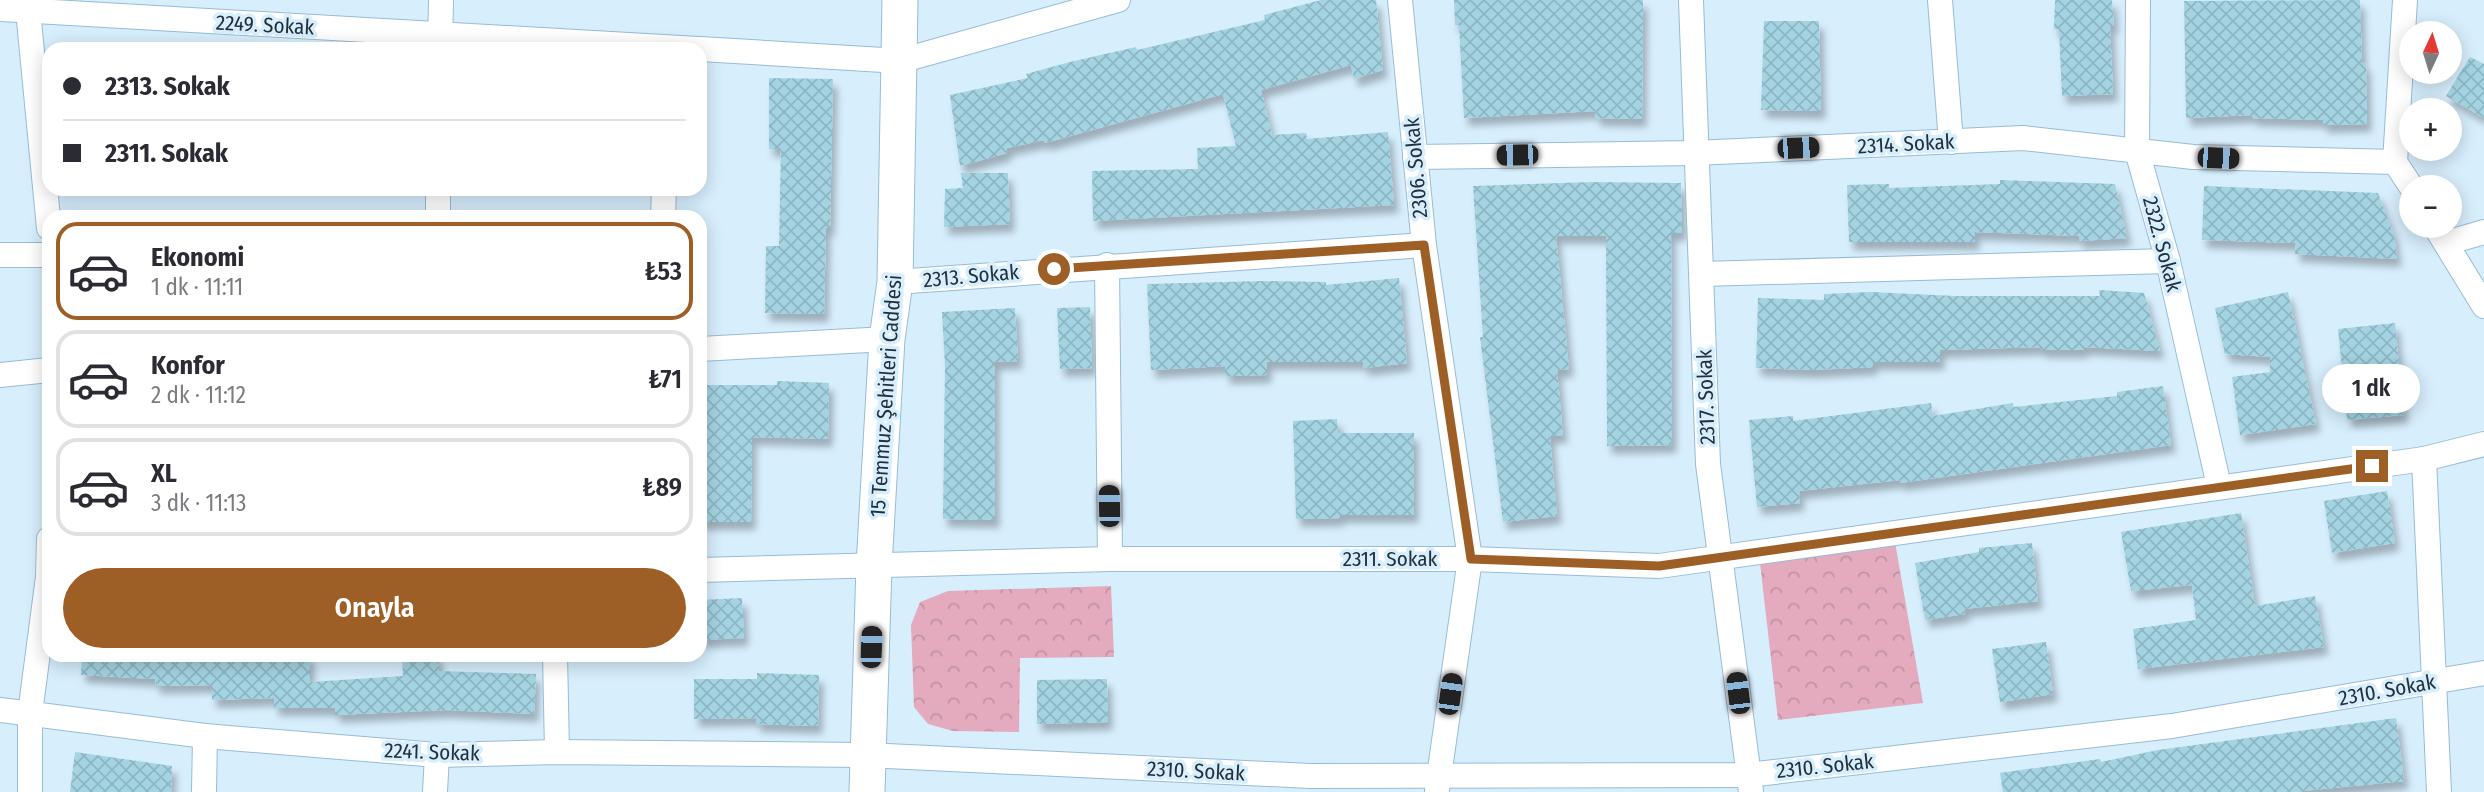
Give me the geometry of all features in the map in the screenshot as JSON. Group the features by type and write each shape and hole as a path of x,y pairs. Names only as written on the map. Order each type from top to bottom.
{"main road":[{"name":"15 Temmuz Şehitleri Caddesi","path":"867,792 866,755 874,566 887,339 895,282 900,0"}],"street":[{"path":"440,42 441,0"},
{"name":"2249. Sokak","path":"707,49 900,61 1118,0"},
{"name":"2306. Sokak","path":"1400,0 1424,245 1471,559 1438,784"},
{"name":"2317. Sokak","path":"1691,0 1708,464 1750,783"},
{"path":"1940,0 1951,142"},
{"name":"2322. Sokak","path":"2138,0 2137,151 2168,261 2219,486"},
{"path":"2404,175 2395,162 2405,0"},
{"path":"27,6 42,151"},
{"name":"2249. Sokak","path":"0,9 27,6 440,42"},
{"name":"2314. Sokak","path":"1415,157 1695,153 2023,138 2193,158 2395,162"},
{"path":"2462,234 2484,232"},
{"path":"2442,238 2484,306"},
{"name":"2313. Sokak","path":"895,282 1107,265 1424,245"},
{"path":"0,255 42,255"},
{"path":"1702,274 2168,261"},
{"path":"1107,265 1110,559"},
{"path":"707,349 887,339"},
{"path":"0,375 42,371"},
{"name":"2311. Sokak","path":"707,570 1110,559 1471,559 1659,566 2108,504 2219,486 2424,460 2484,444"},
{"path":"2424,460 2440,792"},
{"path":"30,792 30,713 42,622"},
{"path":"555,662 557,752"},
{"name":"2310. Sokak","path":"866,755 1438,784 1750,783 2172,726 2484,673"},
{"name":"2241. Sokak","path":"0,710 205,736 437,755 557,752 866,755"},
{"path":"204,792 205,736"},
{"path":"435,792 437,755"}],"green space":[{"path":"1895,542 1923,703 1778,720 1760,563"},
{"path":"1111,586 1114,657 1020,658 1019,732 953,731 928,724 914,707 911,625 920,602 948,591"}],"building":[{"path":"1321,0 1376,0 1383,70 1354,79 1351,65 1261,90 1272,135 1306,133 1307,139 1388,132 1394,205 1093,221 1092,171 1198,169 1197,148 1236,146 1223,94 1045,143 1044,140 1007,148 1007,153 960,166 950,95 1028,78 1026,74 1070,62 1136,47 1137,50 1265,20 1264,15"},
{"path":"1454,0 1643,0 1642,119 1595,118 1596,111 1464,118 1459,25 1455,25"},
{"path":"2055,0 2112,0 2114,26 2110,26 2113,94 2062,96 2059,29 2054,29"},
{"path":"2360,0 2362,63 2366,63 2367,124 2323,125 2323,120 2252,118 2252,115 2186,118 2184,1"},
{"path":"1764,21 1819,21 1821,111 1761,110"},
{"path":"2470,57 2484,64 2484,118 2462,105 2462,98 2446,96 2453,84 2462,84 2462,70"},
{"path":"769,78 833,79 830,228 826,228 824,314 765,313 766,246 779,246 781,149 769,149"},
{"path":"961,173 1008,173 1010,224 944,227 945,189 963,188"},
{"path":"2000,180 2115,184 2127,238 2079,241 2079,236 1975,232 1975,242 1849,242 1847,185 1889,184 1889,188 2000,184"},
{"path":"1592,182 1681,183 1682,233 1671,233 1672,445 1607,446 1606,236 1556,236 1569,369 1557,370 1563,435 1550,436 1557,516 1503,522 1480,337 1483,337 1473,186"},
{"path":"2204,186 2378,193 2394,235 2397,259 2295,254 2296,243 2202,240"},
{"path":"1399,278 1407,363 1364,368 1363,362 1267,362 1267,375 1225,376 1225,366 1151,370 1147,284 1264,281 1326,282 1326,285"},
{"path":"2099,290 2144,293 2160,351 2084,347 2084,350 2041,350 2041,347 1940,350 1940,362 1873,362 1873,367 1813,370 1756,368 1758,298 1824,300 1824,294 1870,292 1956,296 2100,296"},
{"path":"2288,292 2316,424 2240,435 2232,377 2270,372 2270,357 2225,354 2215,308"},
{"path":"1090,307 1092,368 1060,369 1057,308"},
{"path":"1015,308 1018,361 995,362 995,520 943,519 945,366 942,312"},
{"path":"2395,323 2404,415 2347,420 2338,329"},
{"path":"777,381 829,383 828,439 752,437 751,522 707,522 707,385 777,385"},
{"path":"2163,386 2171,445 1900,483 1900,480 1799,491 1800,503 1757,507 1749,420 1793,416 1793,421 1931,403 1933,416 2013,403 2013,407 2117,396 2117,392"},
{"path":"1337,419 1338,433 1414,433 1414,515 1340,515 1340,518 1296,519 1293,421"},
{"path":"2387,491 2395,543 2332,553 2324,501"},
{"path":"2241,513 2255,606 2315,596 2324,647 2138,669 2133,629 2196,620 2192,585 2131,591 2121,532"},
{"path":"2032,543 2038,601 1964,609 1965,614 1925,620 1915,563 1979,552 1979,548"},
{"path":"742,598 744,638 707,640 707,600"},
{"path":"2046,642 2053,694 2000,702 1992,649"},
{"path":"82,662 310,662 310,682 403,676 402,662 438,662 439,671 536,674 534,714 445,710 335,715 335,708 274,708 274,698 212,700 212,685 156,686 155,679 81,675"},
{"path":"757,673 819,675 818,726 756,724 756,718 694,719 694,679 757,679"},
{"path":"1107,679 1108,722 1037,724 1037,680"},
{"path":"2396,718 2404,781 2292,792 2003,792 2000,773 2100,759 2101,762 2158,750"},
{"path":"75,752 172,766 171,792 70,792"}],"route":[{"path":"1054,269 1424,245 1471,559 1659,566 2372,466"}]}
